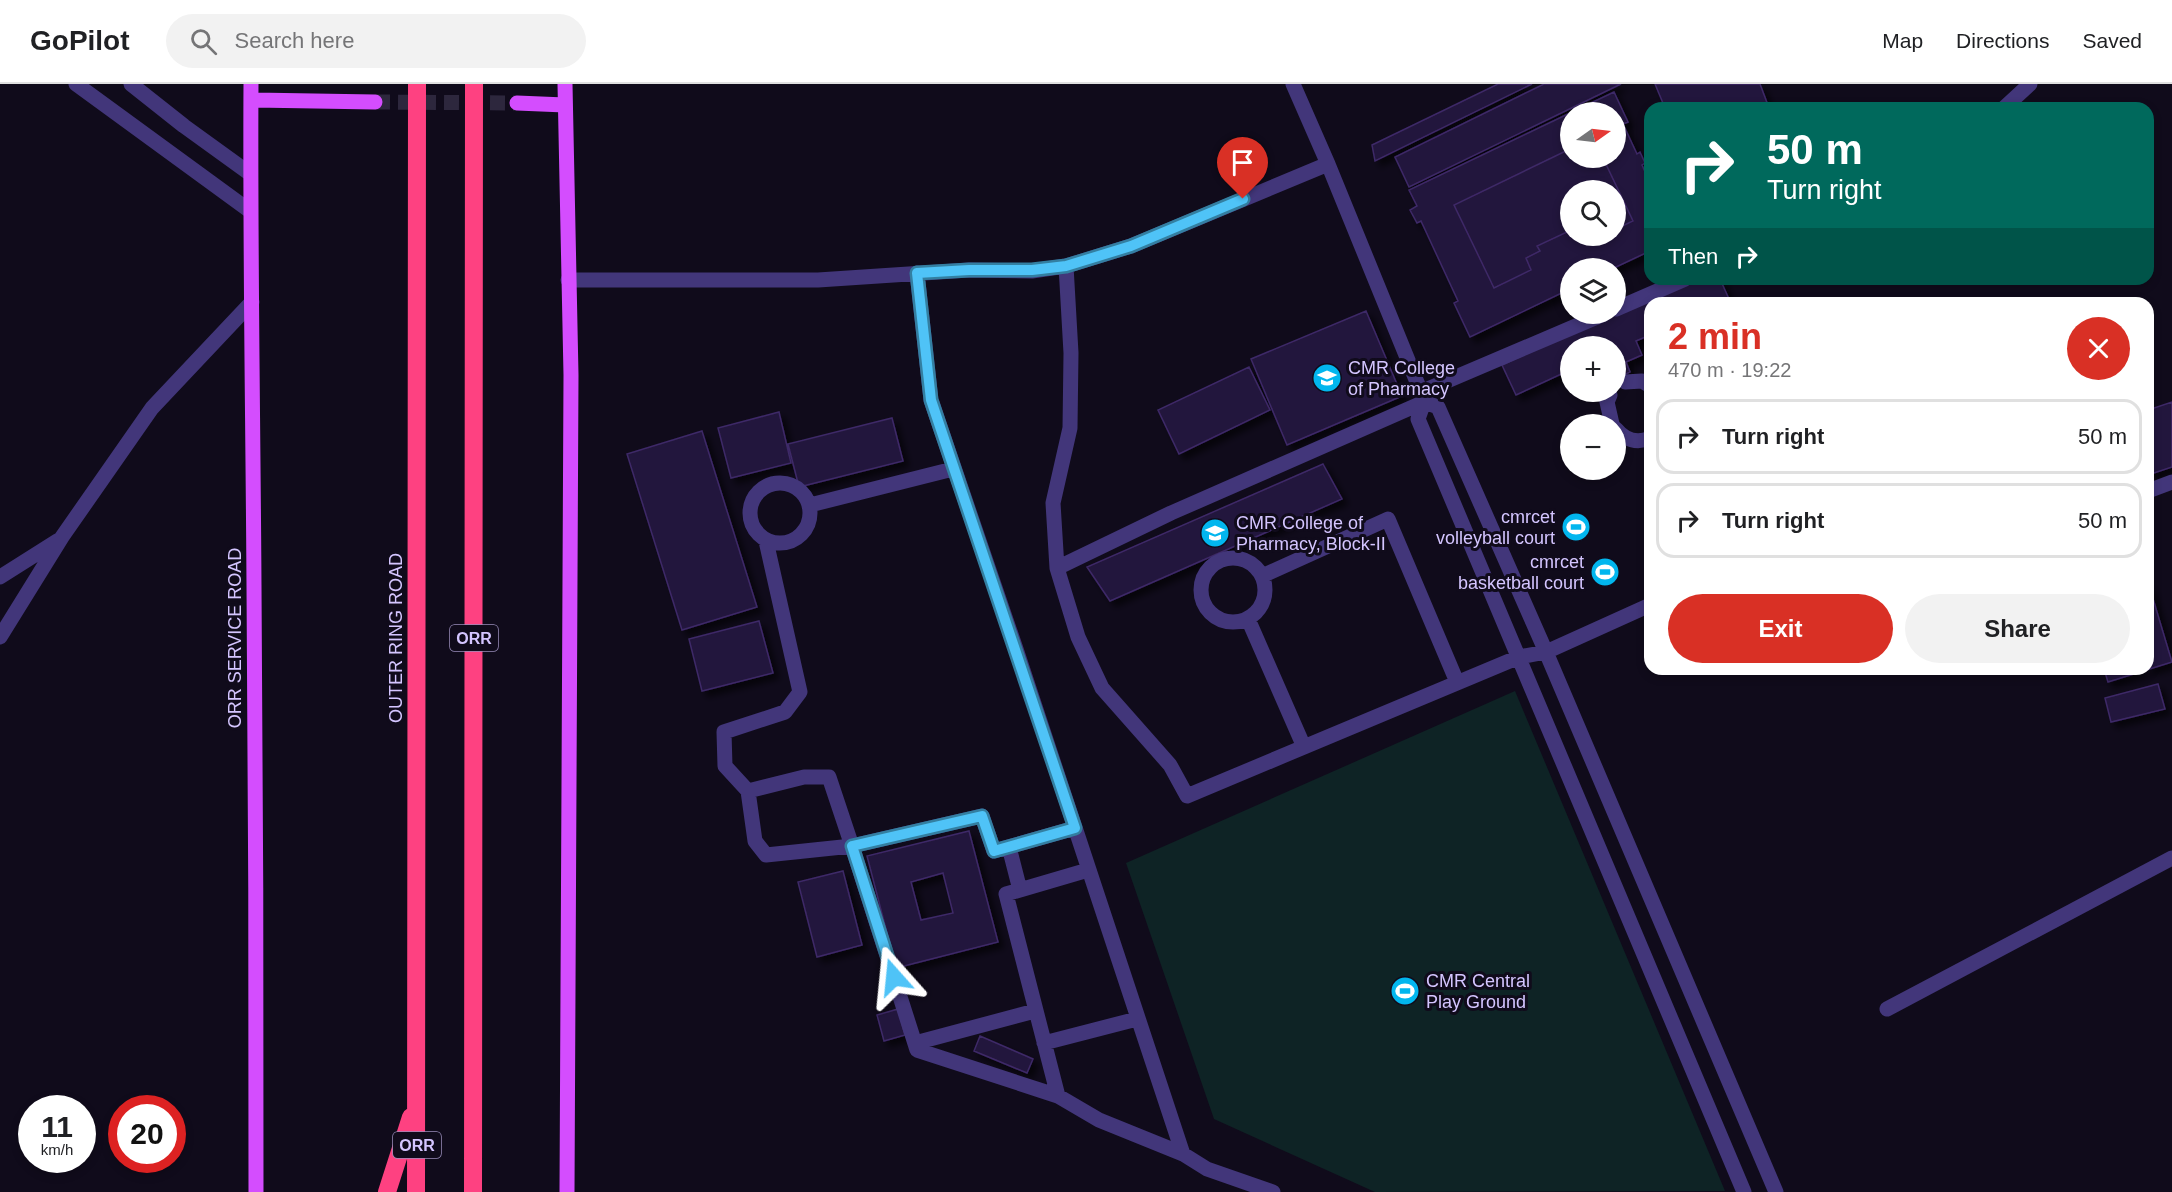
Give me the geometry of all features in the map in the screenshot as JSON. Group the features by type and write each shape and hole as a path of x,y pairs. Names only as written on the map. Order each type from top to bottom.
{"highway":[{"name":"OUTER RING ROAD","path":"416,1192 417,84"},
{"name":"ORR","path":"473,1192 474,84"},
{"path":"387,1192 417,1098"}],"main road":[{"name":"ORR SERVICE ROAD","path":"251,84 249,173 256,754 256,1192"},
{"path":"565,84 571,420 567,1192"},
{"path":"251,100 375,102"},
{"path":"517,103 565,105"}],"street":[{"path":"76,84 250,211"},
{"path":"131,84 249,173"},
{"path":"1293,84 1328,164 1422,397 1418,419 1744,1192"},
{"path":"2009,102 2022,86"},
{"path":"568,280 818,280 969,270 1032,270 1066,266 1131,246 1328,164"},
{"path":"1066,266 1071,353 1070,428 1053,503 1057,568 1078,637 1102,688 1170,765 1187,796 1519,657 1546,652 1644,608"},
{"path":"917,273 931,400 987,561 1183,1154"},
{"path":"1626,305 1671,285"},
{"path":"0,637 62,537 152,408 252,302"},
{"path":"1057,568 1171,513 1582,324"},
{"path":"1626,382 1644,382"},
{"path":"1422,397 1438,407 1546,652 1776,1192"},
{"path":"1626,439 1644,441"},
{"path":"810,505 954,469"},
{"path":"784,482 800,490 810,505 810,522 800,537 784,544 766,541 753,530 748,513 754,496 767,484 784,482"},
{"path":"2154,489 2172,483"},
{"path":"1262,576 1388,519 1457,682"},
{"path":"0,577 62,537"},
{"path":"766,541 800,692 785,712 724,732 725,766 748,791 755,841 766,855 852,846 982,816 994,851 1075,828"},
{"path":"1236,558 1252,563 1262,576 1266,592 1260,608 1248,619 1231,623 1215,617 1204,604 1201,587 1207,571 1219,561 1236,558"},
{"path":"1248,619 1304,747"},
{"path":"748,791 804,777 829,777 917,1050 1058,1096 1099,1120 1183,1154 1207,1169 1273,1192"},
{"path":"1009,847 1020,890"},
{"path":"1887,1009 2172,858"},
{"path":"1058,1096 1006,894 1088,870"},
{"path":"915,1043 1035,1011"},
{"path":"1044,1043 1137,1019"}],"green space":[{"name":"CMR Central Play Ground","path":"1515,691 1725,1191 1375,1192 1214,1119 1126,863"}],"building":[{"path":"1498,84 1532,84 1375,161 1372,145"},
{"path":"1544,84 1621,84 1584,102 1560,102 1560,114 1409,187 1395,157"},
{"path":"1655,84 1760,84 1767,102 1662,102"},
{"path":"1614,92 1619,102 1593,102"},
{"path":"1560,118 1560,154 1454,205 1494,288 1531,270 1526,258 1540,251 1537,246 1560,235 1560,246 1626,246 1626,224 1633,221 1626,206 1626,180 1613,180 1608,168 1626,168 1626,130 1637,154 1640,152 1644,161 1642,165 1644,170 1644,254 1626,262 1626,258 1560,258 1560,294 1470,337 1454,303 1458,301 1421,221 1417,223 1410,210 1417,206 1409,190"},
{"path":"1560,154 1560,168 1608,168 1613,180 1560,180 1560,235 1537,246 1540,251 1526,258 1531,270 1494,288 1454,205"},
{"path":"1626,206 1633,221 1626,224"},
{"path":"1676,285 1723,285 1728,297 1650,297"},
{"path":"1644,300 1644,338 1636,341 1642,355 1626,362 1626,336 1565,336 1591,324 1626,324 1626,308"},
{"name":"CMR College of Pharmacy","path":"1366,311 1402,396 1287,445 1251,359"},
{"path":"1560,338 1560,375 1516,395 1502,365"},
{"path":"1626,362 1630,372 1626,374"},
{"path":"1249,367 1270,410 1179,454 1158,410"},
{"path":"2172,402 2172,467 2154,473 2154,408"},
{"path":"779,412 791,463 731,478 718,428"},
{"path":"892,418 903,461 799,487 788,444"},
{"path":"702,431 757,607 682,630 627,454"},
{"name":"CMR College of Pharmacy, Block-II","path":"1323,464 1342,499 1110,601 1087,567"},
{"path":"2154,602 2172,662 2154,668"},
{"path":"759,621 773,673 702,691 689,639"},
{"path":"2106,675 2130,675 2108,682"},
{"path":"2158,684 2165,709 2111,722 2105,698"},
{"path":"969,831 998,942 896,968 867,856","holes":["943,873 953,913 921,920 911,882"]},
{"path":"843,871 862,945 817,957 798,882"},
{"path":"898,1009 905,1035 884,1041 877,1015"},
{"path":"980,1036 1033,1059 1027,1073 974,1051"}],"tunnel":[{"path":"375,102 517,103"}],"place":[{"name":"CMR College of Pharmacy","path":"1327,378"},
{"name":"cmrcet volleyball court","path":"1576,527"},
{"name":"CMR College of Pharmacy, Block-II","path":"1215,533"},
{"name":"cmrcet basketball court","path":"1605,572"},
{"name":"CMR Central Play Ground","path":"1405,991"}],"route":[{"path":"894,977 852,846 982,816 994,851 1075,828 931,400 917,273 1032,270 1066,266 1131,246 1243,199"}]}
